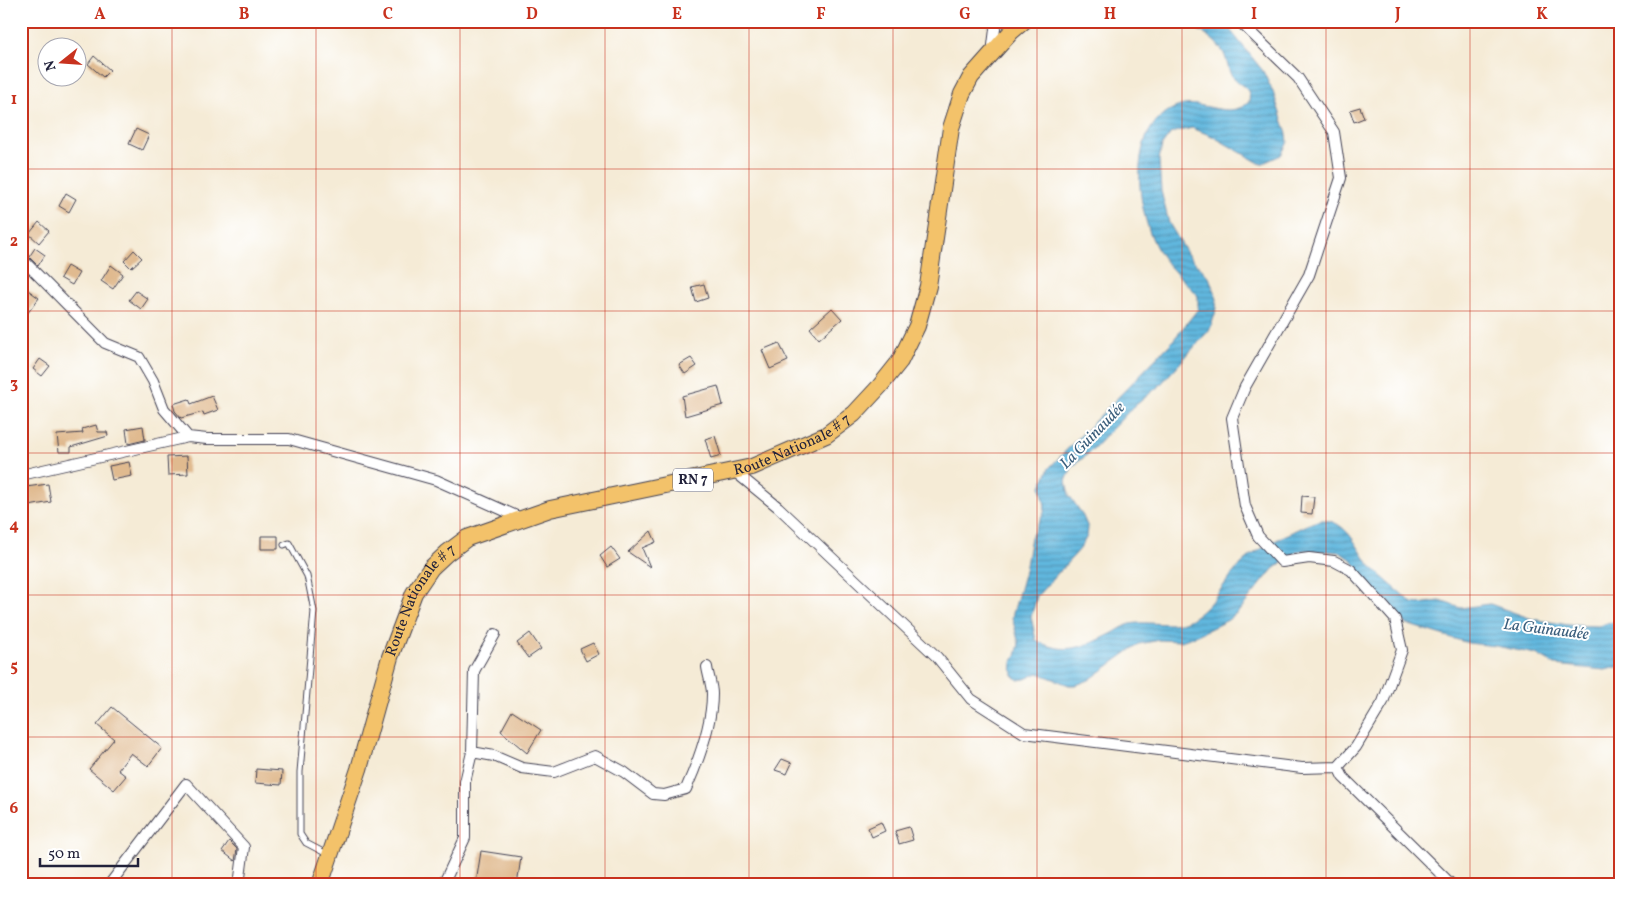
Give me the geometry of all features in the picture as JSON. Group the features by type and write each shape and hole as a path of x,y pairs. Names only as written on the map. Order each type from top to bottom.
{"main road":[{"name":"Route Nationale # 7","path":"320,885 359,769 390,657 414,593 431,568 467,538 550,509 752,467 826,435 854,414 880,386 900,361 917,326 928,286 951,128 962,94 971,77 1024,21"}],"street":[{"path":"992,54 996,21"},
{"path":"734,471 778,507 937,657 971,699 1024,733 1302,768 1338,767 1356,747 1382,702 1402,650 1395,619 1351,570 1334,561 1309,558 1282,562 1258,536 1245,506 1232,418 1245,387 1309,275 1341,178 1334,132 1298,78 1239,21"},
{"path":"21,258 105,343 139,357 153,381 164,408 188,437"},
{"path":"21,475 188,437 207,439 289,439 436,480 523,519"},
{"path":"443,885 465,838 466,782 472,752 474,671 495,634"},
{"path":"472,752 494,756 522,768 554,772 595,756 624,772 653,794 664,795 686,788 697,764 709,713 712,694 707,667"},
{"path":"1338,767 1343,777 1452,885"},
{"path":"109,885 186,784 244,847 239,885"}],"lane":[{"path":"284,545 289,543 307,576 314,611 300,772 300,834 306,843 329,855"}],"water":[{"name":"La Guinaudée","path":"1183,21 1223,21 1263,71 1273,92 1288,142 1281,155 1261,164 1212,136 1192,128 1171,133 1162,145 1159,160 1161,191 1169,223 1188,255 1209,277 1217,299 1215,314 1210,329 1160,385 1131,409 1089,453 1072,467 1066,481 1069,495 1082,514 1088,528 1087,536 1080,549 1037,596 1031,617 1036,640 1055,648 1074,648 1092,643 1131,624 1184,622 1200,613 1240,565 1254,554 1298,529 1325,520 1334,523 1347,532 1372,567 1412,603 1440,601 1461,608 1490,604 1532,619 1568,625 1598,626 1621,620 1621,666 1605,670 1555,665 1536,654 1496,646 1468,643 1406,624 1389,602 1379,596 1365,580 1352,560 1341,552 1305,550 1298,551 1273,569 1240,610 1228,620 1195,636 1181,641 1160,640 1139,644 1089,680 1076,685 1069,685 1038,673 1018,680 1013,675 1012,662 1016,656 1019,644 1012,617 1025,571 1031,537 1044,513 1045,506 1041,486 1049,468 1171,343 1198,309 1198,296 1167,263 1150,234 1144,214 1141,192 1140,170 1143,149 1150,130 1162,116 1180,106 1198,105 1233,110 1249,102 1249,96 1246,89 1231,75 1225,55 1217,44 1204,33"}],"building":[{"path":"94,56 110,70 103,77 88,64"},
{"path":"1360,107 1364,118 1354,122 1350,110"},
{"path":"136,129 149,135 142,150 129,144"},
{"path":"66,193 76,199 69,212 59,206"},
{"path":"39,222 49,231 39,243 29,234"},
{"path":"35,248 45,255 38,266 29,257"},
{"path":"134,250 142,258 131,268 124,261"},
{"path":"111,265 123,274 113,289 101,281"},
{"path":"67,266 79,273 72,285 60,278"},
{"path":"704,284 708,298 696,302 692,287"},
{"path":"21,285 39,298 27,314 21,309"},
{"path":"136,291 148,299 141,309 129,300"},
{"path":"832,308 842,319 819,339 810,328"},
{"path":"779,343 788,361 770,369 762,350"},
{"path":"691,358 697,366 685,374 679,365"},
{"path":"40,359 50,366 42,376 33,369"},
{"path":"718,386 723,405 685,416 682,396"},
{"path":"212,396 218,410 204,415 203,412 181,418 175,411 173,404 189,399 191,404"},
{"path":"96,425 98,432 107,432 108,436 71,447 71,452 59,452 57,435 83,433 82,429"},
{"path":"143,426 145,440 128,444 126,429"},
{"path":"715,436 721,456 711,459 705,439"},
{"path":"187,456 188,474 168,475 167,457"},
{"path":"129,462 132,476 112,480 109,466"},
{"path":"48,484 51,502 29,506 26,487"},
{"path":"1302,496 1314,497 1312,514 1301,513"},
{"path":"651,531 656,542 642,548 650,567 628,552"},
{"path":"261,536 278,536 278,549 261,549"},
{"path":"611,547 620,559 607,567 600,556"},
{"path":"530,633 541,649 528,658 517,643"},
{"path":"593,643 599,654 586,661 580,649"},
{"path":"112,707 162,748 148,766 131,753 118,770 126,776 114,790 89,769 114,739 97,725"},
{"path":"512,711 541,730 527,753 501,731"},
{"path":"782,759 792,763 787,774 775,770"},
{"path":"256,769 282,771 281,785 255,783"},
{"path":"881,822 885,831 872,837 868,828"},
{"path":"909,827 913,840 899,844 895,831"},
{"path":"229,841 237,849 235,861 222,851"},
{"path":"481,851 521,857 517,885 476,883"}]}
